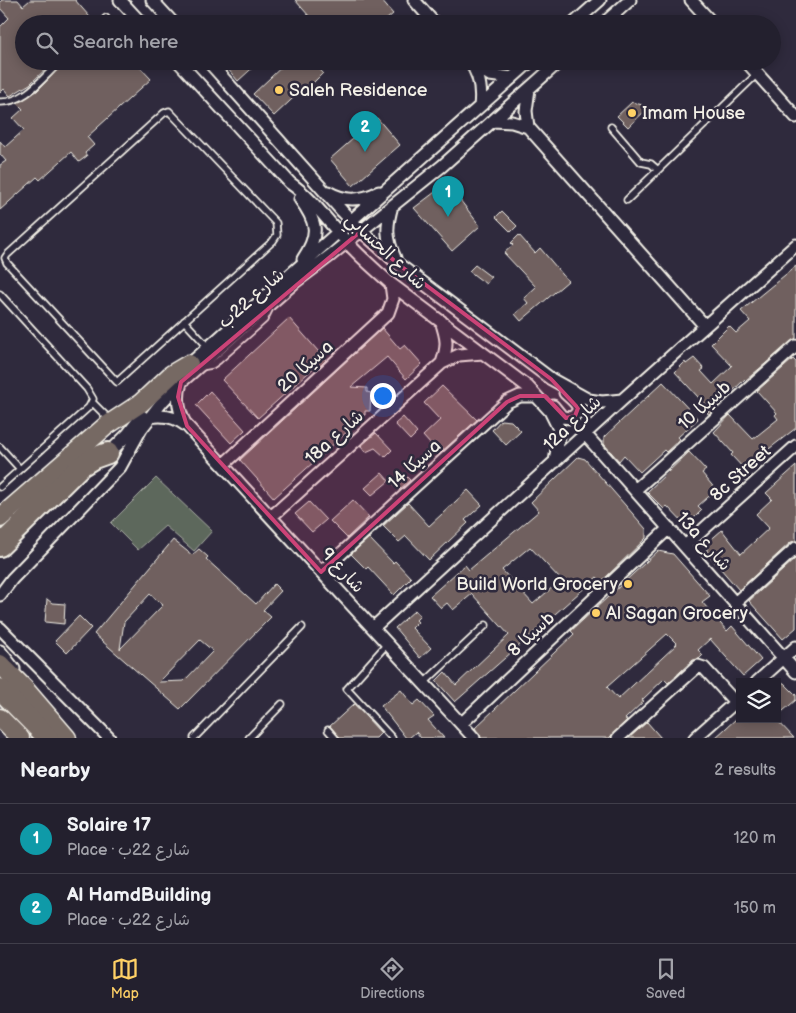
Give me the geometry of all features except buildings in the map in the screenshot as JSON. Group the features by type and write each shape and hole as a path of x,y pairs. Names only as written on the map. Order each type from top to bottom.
{"highway":[{"path":"0,546 81,466 94,458 108,454"},
{"path":"0,689 48,738"}],"main road":[{"path":"0,518 112,422 141,403 172,374 194,365"},
{"path":"0,664 24,688 67,738"},
{"path":"0,718 20,738"}],"street":[{"path":"120,0 134,15"},
{"path":"152,0 166,15"},
{"path":"414,0 427,15"},
{"path":"583,15 600,0"},
{"path":"613,15 630,0"},
{"path":"691,0 705,15"},
{"name":"شارع الحسابي","path":"186,70 290,183 302,191 347,242 392,284 532,391 550,410 558,427 558,445 555,462"},
{"name":"شارع الحسابي","path":"216,70 361,231 398,264 551,379 589,400 602,402 622,400"},
{"path":"474,70 480,84 480,106"},
{"path":"482,70 490,75 512,78"},
{"name":"شارع 22ب","path":"0,595 12,579 120,467 134,440 150,417 181,382 208,347 521,70"},
{"name":"شارع 22ب","path":"0,558 128,434 154,400 194,365 272,303 294,282 442,166 550,70"},
{"path":"754,70 796,117"},
{"path":"528,127 526,111 529,90"},
{"path":"493,121 512,122 528,127 705,326"},
{"path":"290,183 310,213 315,232 310,248 295,271"},
{"path":"322,189 335,197 357,200 387,188"},
{"path":"392,206 387,222 387,233 391,249 398,264"},
{"name":"12a شارع","path":"373,628 622,400 796,246"},
{"name":"سيكا 20a","path":"223,465 388,313 393,304 392,284"},
{"path":"440,321 446,335 447,344 442,363"},
{"name":"سيكا 10b","path":"635,490 796,346"},
{"name":"18a شارع","path":"271,517 442,363 464,353 482,353"},
{"path":"532,391 547,398 562,417 571,418 577,412 577,404 551,379"},
{"name":"شارع 9","path":"181,382 178,405 187,426 474,738"},
{"name":"سيكا 14a","path":"321,572 508,402 532,391"},
{"name":"شارع 9","path":"150,417 161,415 172,417 187,426"},
{"name":"13a شارع","path":"585,434 796,672"},
{"name":"8c Street","path":"684,546 796,446"},
{"name":"سيكا 8b","path":"461,724 669,528"},
{"path":"735,603 796,548"},
{"path":"0,628 110,738"},
{"path":"762,678 796,647"},
{"path":"0,651 12,666 24,688"},
{"path":"618,738 698,666 704,668 736,699"},
{"path":"695,738 736,701"}],"lane":[{"path":"0,102 14,101 24,96 51,70"},
{"path":"627,200 757,74"},
{"path":"169,111 276,224 277,231 273,241 184,321 117,382 7,263 5,258 164,112 169,111"},
{"path":"611,127 641,162 651,164 658,170"},
{"path":"0,294 91,393 92,402 89,407 0,487"},
{"path":"184,321 208,347"},
{"path":"92,402 112,422"},
{"path":"0,447 20,469"},
{"path":"424,683 486,625"},
{"path":"194,738 302,627"},
{"path":"388,644 346,689 392,738"},
{"path":"249,738 282,704"},
{"path":"328,730 335,738"}],"highlighted area":[{"path":"361,231 398,264 551,379 578,408 575,416 566,418 545,396 520,396 507,402 321,572 187,426 178,397 181,382"}],"green space":[{"path":"156,478 212,531 194,551 165,526 138,550 111,523"}],"place":[{"name":"Saleh Residence","path":"279,90"},
{"name":"Imam House","path":"632,113"},
{"name":"Al HamdBuilding","path":"365,152"},
{"name":"Solaire 17","path":"448,217"},
{"name":"Build World Grocery","path":"628,584"},
{"name":"Al Sagan Grocery","path":"596,613"}]}
